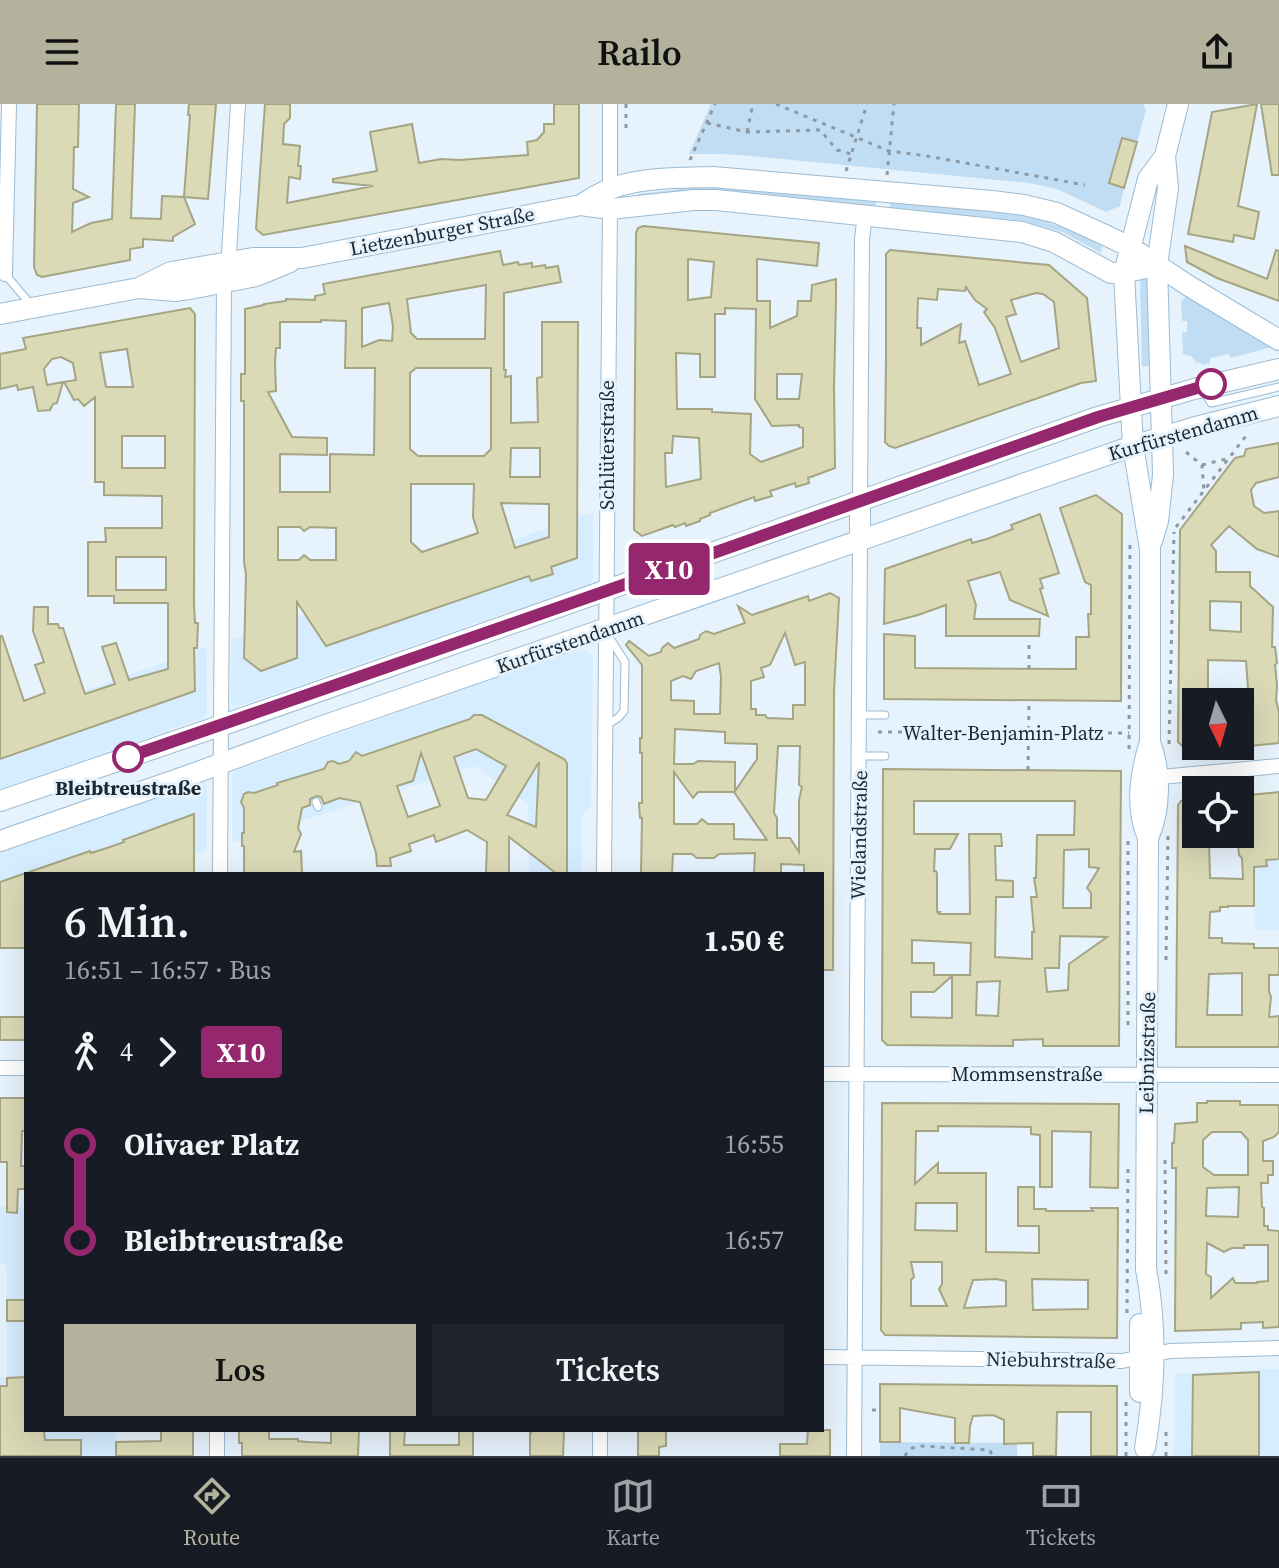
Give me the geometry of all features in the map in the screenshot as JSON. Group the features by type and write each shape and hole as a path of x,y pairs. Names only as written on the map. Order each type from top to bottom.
{"main road":[{"path":"1165,156 1178,104"},
{"name":"Leibnizstraße","path":"1139,1453 1146,1357 1142,1286 1146,1269 1147,1074 1158,836 1140,816 1149,778 1142,768 1159,745 1150,549 1133,446 1124,273 1148,179 1165,156"},
{"name":"Leibnizstraße","path":"1150,549 1158,521 1163,475 1157,265 1168,188 1165,156"},
{"path":"610,199 654,181 713,177 1024,205 1057,213 1130,247 1279,340"},
{"name":"Lietzenburger Straße","path":"0,314 139,288 175,291 256,276 302,258 610,199"},
{"path":"610,199 716,200 1022,232 1054,242 1111,273 1157,265"},
{"name":"Lietzenburger Straße","path":"139,288 171,272 253,258 302,258"},
{"name":"Kurfürstendamm","path":"0,841 297,735 606,632 1163,437 1209,404 1279,369"},
{"name":"Kurfürstendamm","path":"0,801 1131,406 1162,398 1209,404 1279,406"},
{"name":"Wielandstraße","path":"860,502 860,541"}],"street":[{"path":"5,274 9,104"},
{"path":"230,262 238,104"},
{"name":"Schlüterstraße","path":"604,872 610,104"},
{"name":"Wielandstraße","path":"860,502 862,239 865,215"},
{"path":"220,872 224,282"},
{"name":"Wielandstraße","path":"854,1456 860,541"},
{"path":"1149,778 1279,766"},
{"path":"0,1068 24,1068"},
{"name":"Mommsenstraße","path":"824,1074 1279,1075"},
{"name":"Niebuhrstraße","path":"824,1357 1122,1361 1170,1351 1279,1348"},
{"path":"217,1432 217,1456"},
{"path":"600,1432 600,1456"}],"lane":[{"path":"5,274 33,308"},
{"path":"1209,404 1279,387"},
{"name":"Walter-Benjamin-Platz","path":"860,715 885,715"},
{"path":"859,756 885,756"}],"path":[{"path":"690,160 715,104"},
{"path":"747,132 753,104"},
{"path":"776,104 889,151 1085,185"},
{"path":"846,171 867,104"},
{"path":"887,175 894,104"},
{"path":"707,123 747,132 820,130"},
{"path":"820,130 822,123"},
{"path":"820,130 837,150 851,154"},
{"path":"1176,527 1249,432"},
{"path":"1186,452 1202,465 1204,491"},
{"path":"1202,465 1229,458"},
{"path":"1159,745 1175,517"},
{"path":"1029,641 1029,669"},
{"path":"1028,770 1029,700"},
{"name":"Walter-Benjamin-Platz","path":"878,732 1129,733"},
{"path":"1158,836 1166,973"},
{"path":"1165,1150 1166,1287"},
{"path":"1127,1317 1128,1162"},
{"path":"1126,1397 1139,1453"},
{"path":"872,1410 880,1410"},
{"path":"905,1456 909,1449 920,1446 990,1450 992,1456"}],"shaded area":[{"path":"711,104 1143,104 1146,110 1137,142 1122,138 1109,183 1124,188 1120,206 1106,212 1057,189 1029,183 752,156 689,154"},
{"path":"696,187 876,202 876,207 638,198 638,194"},
{"path":"890,202 1024,215 1092,241 1102,246 1101,253 1062,232 1023,221 890,208"},
{"path":"1140,276 1148,279 1151,365 1142,367"},
{"path":"1186,296 1272,347 1230,358 1229,354 1210,358 1210,363 1201,365 1201,362 1197,363 1191,356 1183,354 1182,333 1187,332 1187,321 1182,321 1181,302"},
{"path":"593,512 591,583 242,705 231,704 231,640"},
{"path":"207,647 207,714 202,719 0,789 0,721"},
{"path":"584,649 593,658 591,805 582,815 581,872 529,872 528,804 474,766 232,843 232,772 488,680"},
{"path":"202,781 207,786 207,850 150,872 24,872 24,878 0,929 0,851"},
{"path":"1279,792 1279,930 1255,930 1254,794"},
{"path":"0,1206 24,1207 24,1432 116,1432 116,1456 0,1456 0,1378 7,1377 7,1265 0,1264"},
{"path":"1279,1369 1279,1456 1174,1456 1175,1374"},
{"path":"880,1442 1017,1443 1017,1456 880,1456"}],"building":[{"path":"37,104 79,104 73,189 89,197 73,203 72,232 91,223 112,219 116,104 135,104 131,218 161,219 162,196 184,197 195,224 173,237 173,241 143,239 143,247 130,249 130,260 42,277 37,275 34,267"},
{"path":"189,104 216,104 208,199 184,197"},
{"path":"265,104 290,104 290,118 284,124 283,144 300,146 300,179 289,177 287,203 373,186 333,182 333,179 377,171 370,132 412,124 419,163 528,155 527,142 537,140 544,132 544,124 554,124 554,104 579,104 579,178 263,235 256,229"},
{"path":"1257,104 1238,206 1259,212 1254,239 1234,235 1233,242 1188,234 1212,112"},
{"path":"1261,104 1279,104 1279,175 1272,175"},
{"path":"1122,138 1137,142 1124,188 1109,183"},
{"path":"643,226 819,243 817,266 757,259 757,301 770,301 770,328 797,316 798,301 811,301 812,285 836,279 835,468 808,478 809,483 796,487 795,483 770,491 772,496 755,501 754,497 710,513 686,526 685,523 673,525 642,536 634,530 638,228","holes":["688,259 714,262 711,297 688,300","725,308 756,309 755,399 772,426 799,425 803,428 803,447 761,462 750,454 751,414 677,409 676,353 700,354 700,377 715,377 715,314 725,314","777,374 802,374 799,399 777,399","673,436 699,438 701,479 666,487 665,453 672,453"]},
{"path":"1185,246 1267,279 1276,250 1279,251 1279,301 1217,278 1187,262"},
{"path":"890,250 1049,265 1087,298 1096,381 1081,383 895,448 889,446 885,442 886,254","holes":["966,287 975,300 987,309 984,312 995,328 1011,374 979,385 965,341 959,343 961,324 921,345 921,328 917,328 918,298 937,300 938,289 965,291","1036,293 1054,302 1059,348 1021,362 1006,317 1016,314 1011,300"]},
{"path":"500,251 503,265 518,262 519,265 532,263 532,267 558,266 561,282 504,293 504,370 505,377 511,376 511,423 538,422 537,378 542,377 542,322 578,322 577,558 551,567 553,574 531,581 529,576 326,646 297,602 297,658 261,671 244,658 246,574 241,374 245,374 245,309 286,299 315,300 315,296 325,294 323,284","holes":["486,285 485,339 417,339 411,333 407,299","389,303 392,341 379,340 362,347 362,308","346,321 345,368 375,368 374,455 330,454 330,492 280,492 280,454 327,455 327,438 292,437 268,392 276,391 275,363 276,348 280,348 280,322","416,368 491,368 491,449 484,456 418,456 410,449 410,373","511,448 540,448 540,477 510,477","411,484 474,484 473,517 478,533 422,552 411,542","501,503 549,504 549,537 515,548","278,527 300,527 304,531 310,527 336,528 336,560 310,560 304,555 299,560 278,560"]},
{"path":"190,308 195,314 194,604 195,623 198,623 197,648 194,648 195,691 0,759 0,636 24,701 45,693 35,665 44,662 33,631 34,607 48,607 48,624 58,624 59,628 63,628 85,694 115,684 102,647 116,643 129,680 168,669 168,603 114,603 114,596 88,596 88,542 106,542 105,528 162,528 162,496 104,495 104,482 95,482 95,397 84,406 78,399 74,400 64,382 76,380 73,363 61,357 52,359 44,369 47,385 63,382 57,403 50,410 38,411 33,387 18,390 17,385 0,389 0,354 26,349 23,338","holes":["127,349 133,387 106,387 100,353","122,436 165,436 165,468 122,468","116,557 166,557 166,590 116,590"]},
{"path":"1279,443 1279,477 1256,483 1251,490 1254,506 1264,513 1279,511 1279,557 1257,549 1229,526 1211,545 1216,551 1216,572 1250,572 1250,586 1273,607 1272,647 1275,647 1277,663 1279,743 1254,746 1254,688 1248,688 1246,661 1208,660 1208,688 1182,688 1182,746 1178,742 1180,530 1235,458 1244,456 1246,449","holes":["1210,601 1241,602 1241,632 1210,630"]},
{"path":"1096,495 1122,514 1121,701 884,699 884,634 915,636 915,668 1076,669 1076,637 1089,637 1091,585 1085,582 1060,508"},
{"path":"1040,514 1059,573 1040,579 1048,616 1010,600 1000,572 968,581 976,605 974,619 1040,619 1039,636 946,636 946,605 884,624 885,569 971,539 972,543 987,539 1013,529 1011,525"},
{"path":"830,593 839,598 834,692 833,970 824,970 824,872 804,872 804,865 781,864 781,872 754,872 755,853 719,854 714,858 673,854 672,872 641,872 642,665 626,645 629,641 649,656 661,652 668,643 674,648 699,639 706,631 714,634 745,623 738,606 752,615 808,596 809,601","holes":["785,633 795,665 805,662 805,705 793,705 793,719 756,715 756,709 751,709 751,681 764,677 761,668 770,665","719,663 720,714 694,714 694,701 671,700 671,681 683,676 691,679 696,671","675,729 725,732 725,743 757,744 757,759 735,791 735,762 674,764","778,746 800,746 799,852 790,838 777,838 774,813","674,772 693,798 698,792 734,792 767,840 734,839 734,824 708,824 702,819 697,824 674,824"]},
{"path":"474,715 482,715 564,759 567,763 567,872 554,872 509,837 509,872 486,872 487,842 467,830 436,842 434,835 409,844 411,851 390,858 391,866 377,866 360,802 339,798 324,804 321,797 316,796 310,799 310,805 302,808 298,828 301,834 294,852 301,851 302,872 244,872 244,808 241,802 244,794 324,769 328,762 339,764 349,761 356,752 362,756","holes":["476,749 506,766 486,800 468,798 454,757","421,753 440,806 408,817 397,786 413,781","539,762 536,827 507,815"]},
{"path":"883,769 1121,771 1119,1046 1043,1046 1043,1039 1013,1040 1013,1046 887,1045 882,1040","holes":["914,801 1075,801 1074,835 1037,835 1034,878 1037,897 1031,897 1034,932 1032,959 995,957 996,897 1013,897 1013,881 996,880 995,846 1002,846 1001,834 969,834 970,914 937,912 935,849 950,849 958,834 914,834","1089,849 1089,867 1099,868 1087,888 1091,893 1091,908 1063,908 1064,850","1060,936 1107,937 1069,964 1068,990 1047,992 1045,968 1059,968","912,940 971,943 970,975 934,975 934,963 912,963","952,976 952,1018 911,1017 911,992 934,992","1000,981 998,1016 976,1015 977,982"]},
{"path":"1279,792 1279,859 1266,860 1267,866 1254,867 1254,906 1220,907 1220,911 1210,912 1209,938 1222,938 1222,943 1254,944 1254,948 1279,948 1279,975 1269,975 1269,1017 1279,1016 1279,1047 1176,1047 1178,805 1181,801 1182,848 1209,848 1210,878 1243,879 1242,858 1238,848 1254,848 1254,795","holes":["1242,973 1242,1015 1207,1015 1209,974"]},
{"path":"194,814 194,872 29,872 124,842"},
{"path":"24,874 24,948 0,948 0,882"},
{"path":"0,1017 24,1017 24,1040 0,1040"},
{"path":"0,1098 24,1098 21,1166 24,1166 24,1189 18,1189 17,1213 7,1212 7,1162 0,1162"},
{"path":"1240,1101 1240,1105 1279,1105 1279,1132 1263,1141 1263,1161 1273,1161 1273,1175 1268,1175 1268,1183 1261,1183 1264,1226 1268,1226 1268,1230 1279,1231 1279,1327 1263,1328 1263,1322 1241,1323 1241,1329 1175,1331 1176,1168 1172,1168 1172,1143 1175,1124 1197,1122 1197,1103","holes":["1212,1132 1241,1132 1248,1140 1248,1175 1214,1175 1203,1167 1203,1140","1239,1187 1238,1217 1206,1216 1207,1188","1207,1243 1224,1252 1244,1248 1244,1245 1268,1245 1268,1281 1235,1283 1233,1278 1211,1298 1211,1277 1206,1274"]},
{"path":"882,1103 1119,1104 1118,1188 1090,1187 1091,1132 1052,1131 1052,1187 1040,1187 1040,1135 1031,1134 1031,1127 938,1126 938,1131 916,1131 915,1184 938,1163 938,1173 986,1173 986,1252 1039,1253 1039,1226 1018,1226 1018,1187 1034,1187 1034,1209 1093,1211 1091,1208 1118,1208 1117,1338 885,1335 881,1330","holes":["916,1203 957,1203 957,1231 915,1230","911,1262 942,1262 942,1284 939,1289 947,1306 911,1306 911,1280 914,1277","1032,1279 1088,1280 1088,1309 1033,1310","973,1280 1006,1281 1006,1306 964,1308"]},
{"path":"7,1300 24,1300 24,1321 7,1321"},
{"path":"1259,1372 1259,1456 1192,1456 1193,1375"},
{"path":"24,1377 24,1432 44,1432 45,1440 81,1440 81,1456 0,1456 0,1386 7,1386 7,1378"},
{"path":"880,1384 1117,1386 1117,1456 1091,1456 1091,1412 1057,1412 1056,1456 1033,1456 1033,1443 1004,1444 1004,1420 993,1415 973,1416 969,1443 955,1443 955,1418 900,1408 900,1442 880,1442"},
{"path":"830,1430 830,1456 780,1456 780,1444 807,1444 808,1432"},
{"path":"161,1432 193,1432 193,1456 116,1456 116,1442 161,1441"},
{"path":"239,1432 269,1432 269,1439 331,1443 331,1432 359,1432 358,1456 242,1456 242,1443 239,1443"},
{"path":"390,1432 405,1432 404,1445 459,1445 459,1432 473,1432 473,1456 390,1456"},
{"path":"564,1432 563,1456 530,1456 531,1433"},
{"path":"638,1432 666,1432 666,1446 659,1447 659,1456 638,1456"}],"bus line":[{"name":"X10","path":"128,757 1098,417 1211,384"}],"place":[{"name":"Bleibtreustraße","path":"128,757"}]}
